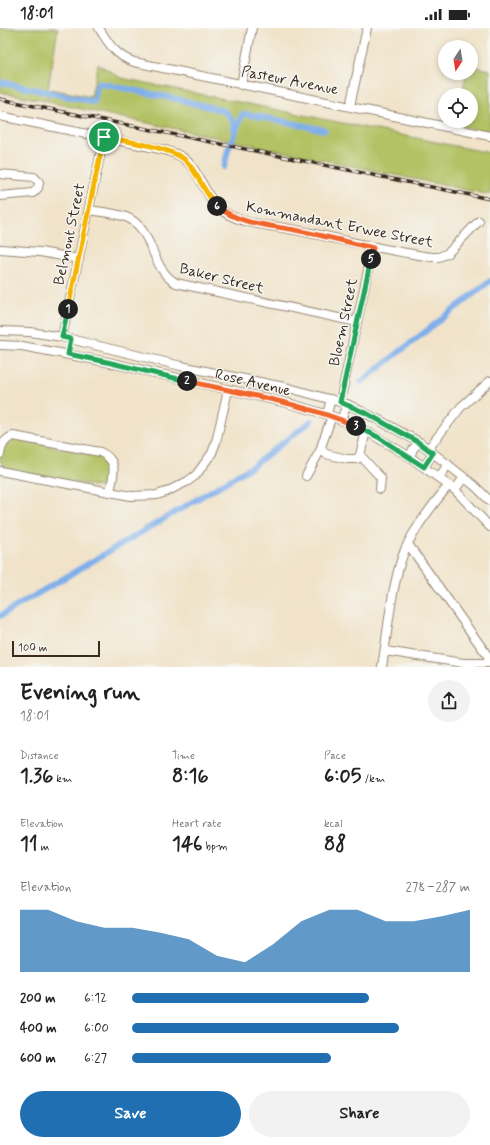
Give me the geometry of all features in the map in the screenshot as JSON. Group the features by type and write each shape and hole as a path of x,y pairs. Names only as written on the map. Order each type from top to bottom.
{"street":[{"name":"Pasteur Avenue","path":"99,28 120,56 138,64 350,106 490,136"},
{"path":"241,85 252,28"},
{"path":"350,106 367,28"},
{"name":"Kommandant Erwee Street","path":"0,116 165,150 182,157 187,161 197,175 210,198 224,212 243,220 296,230 373,248 439,257 448,253 454,248 479,220"},
{"name":"Belmont Street","path":"68,354 66,338 79,259 104,137"},
{"path":"0,174 34,177 39,182 38,188 33,193 0,196"},
{"name":"Baker Street","path":"89,210 126,217 136,223 142,230 162,272 176,283 357,322"},
{"name":"Bloem Street","path":"341,420 357,322 373,248"},
{"path":"0,249 40,252 79,259"},
{"name":"Rose Avenue","path":"0,331 30,332 66,338 121,352 289,388 343,403 377,418 418,442 464,477 490,501"},
{"path":"47,350 49,335"},
{"name":"Rose Avenue","path":"0,344 47,350 107,362 288,403 329,415 366,431 410,457 452,487 490,527"},
{"path":"218,388 221,374"},
{"path":"239,392 242,378"},
{"path":"424,467 431,451 461,407 490,381"},
{"path":"0,470 131,496 157,495 176,488 196,475 212,453 228,390"},
{"path":"306,476 321,449 331,399"},
{"path":"321,449 326,454 347,459 357,459 360,454 366,431"},
{"path":"0,454 5,441 13,436 100,452 112,460 114,465 110,492"},
{"path":"410,457 418,442"},
{"path":"360,454 381,478 380,489"},
{"path":"439,478 448,464"},
{"path":"382,667 394,590 408,544 429,511 464,477"},
{"path":"408,544 490,659"},
{"path":"385,651 463,663 490,663"}],"green space":[{"path":"0,28 58,28 46,101 0,92"},
{"path":"98,64 121,78 490,153 490,195 48,102 50,89 91,97"},
{"path":"478,67 490,70 490,132 469,128 478,128 478,88 463,88 465,80 478,80"},
{"path":"15,438 104,458 109,462 110,468 108,479 104,488 4,469 0,461 2,449"}],"waterway":[{"path":"0,82 94,102 98,83 177,99 225,112 232,120 234,135"},
{"path":"224,167 228,150 242,115 247,114 325,130"},
{"path":"361,382 490,281"},
{"path":"0,616 253,466 311,421"}],"railway":[{"path":"0,99 490,199"}],"route":[{"path":"104,137 165,150 182,157 187,161 197,175 210,198 224,212 233,217 373,248 340,402 377,418 418,442 433,453 424,467 378,437 327,414 288,403 68,354 71,339 62,337 104,137"}]}
